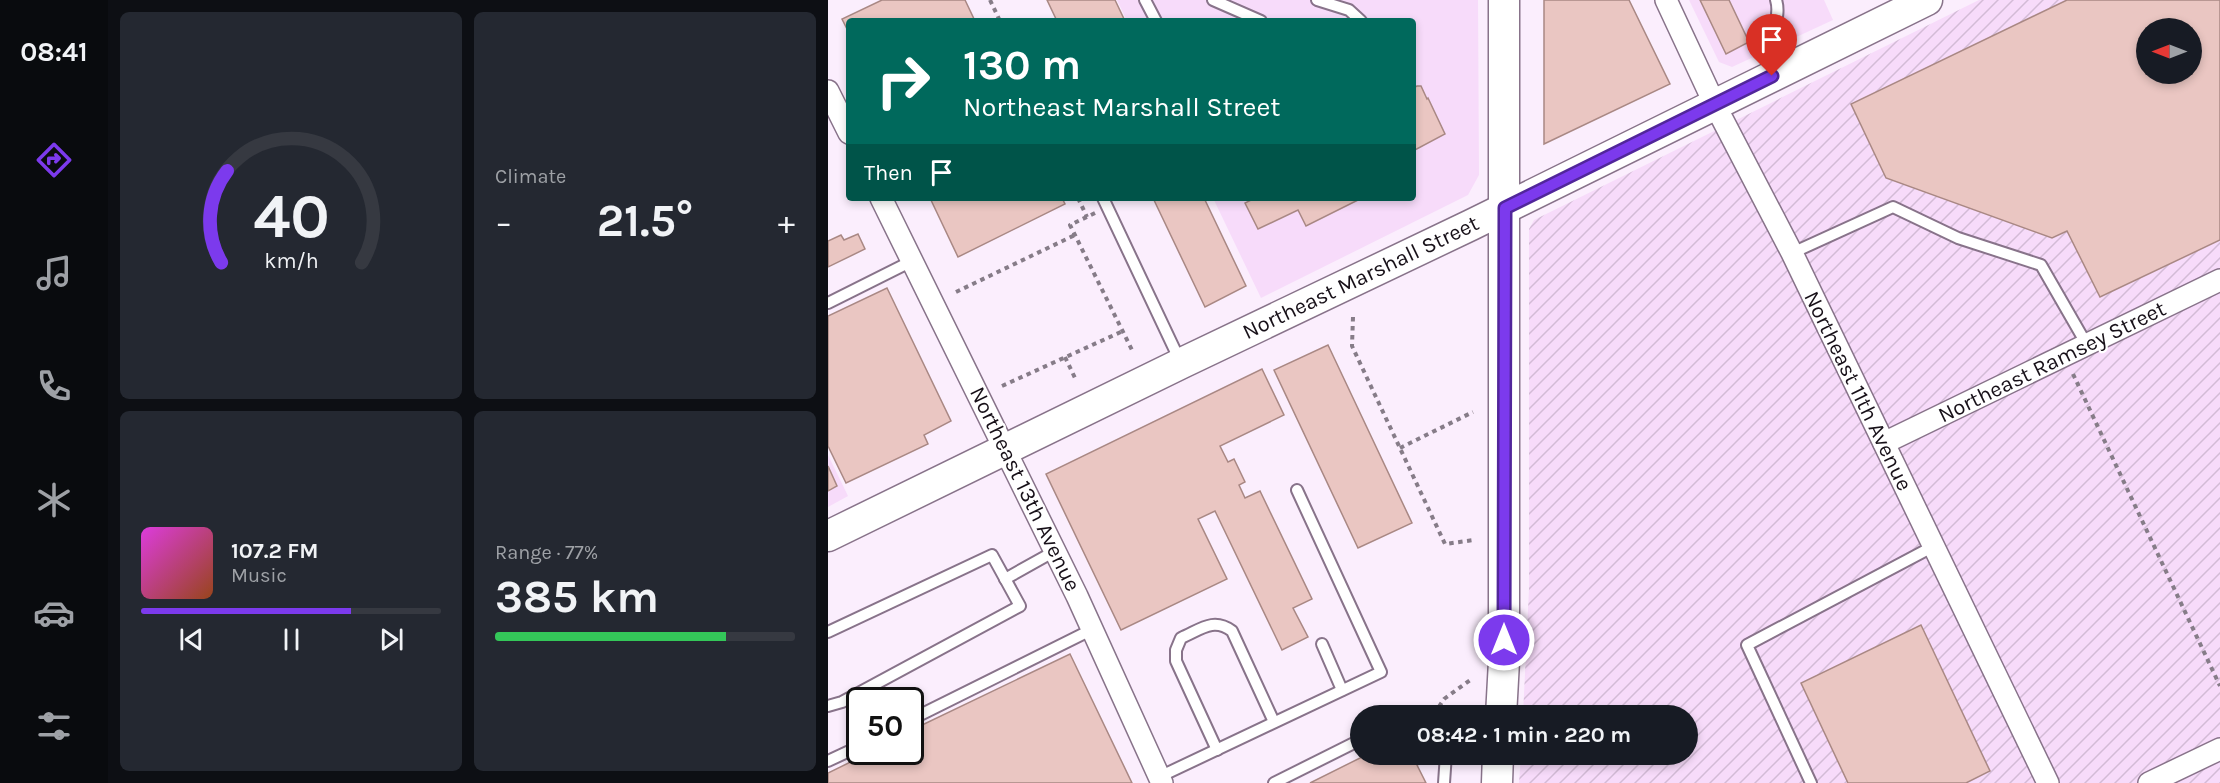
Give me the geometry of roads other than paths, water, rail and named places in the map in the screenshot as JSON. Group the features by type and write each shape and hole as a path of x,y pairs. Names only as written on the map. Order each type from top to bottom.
{"street":[{"path":"1502,705 1504,661 1504,0"},
{"name":"Northeast 11th Avenue","path":"1666,0 1715,105 1792,253 2048,783"},
{"name":"Northeast Marshall Street","path":"828,537 1927,0"},
{"path":"828,91 846,127"},
{"name":"Northeast 13th Avenue","path":"882,201 1093,629 1160,780"},
{"name":"Northeast Ramsey Street","path":"1884,443 2220,280"},
{"path":"2149,783 2220,749"},
{"path":"1497,783 1498,765"}],"lane":[{"path":"1145,0 1154,18"},
{"path":"1213,0 1255,18"},
{"path":"1317,0 1348,10 1357,18"},
{"path":"1776,0 1777,26 1773,41 1787,69"},
{"path":"1105,202 1182,363"},
{"path":"1792,253 1893,207 1959,238 2042,265 2087,345"},
{"path":"828,303 912,261"},
{"path":"1160,780 1274,722 1381,672 1297,490"},
{"path":"1811,783 1747,645 1934,546"},
{"path":"1005,579 1055,551"},
{"path":"828,632 992,555 1020,606 842,702 828,706"},
{"path":"1217,750 1176,662 1176,650 1181,638 1212,624 1222,624 1232,631 1274,722"},
{"path":"924,713 1093,629"},
{"path":"1322,644 1342,690"},
{"path":"1274,783 1350,745"},
{"path":"828,761 846,753"},
{"path":"1444,783 1445,765"}]}
